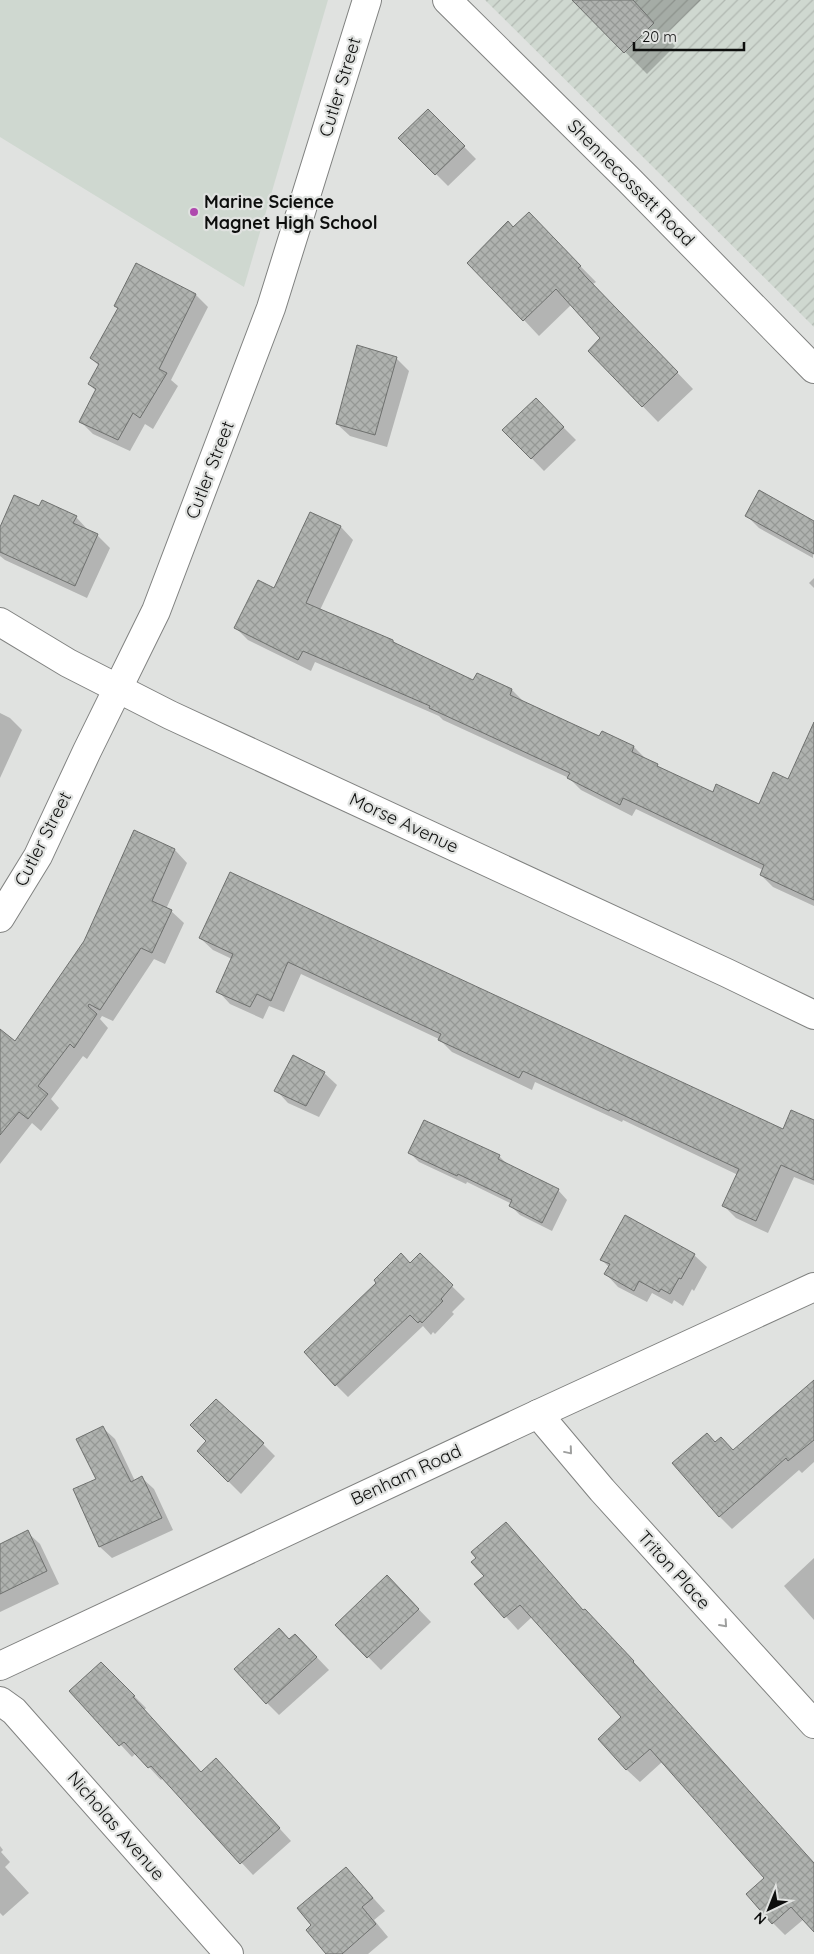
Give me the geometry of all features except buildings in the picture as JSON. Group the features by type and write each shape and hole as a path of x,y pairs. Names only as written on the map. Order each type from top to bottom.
{"street":[{"name":"Cutler Street","path":"0,918 38,856 156,612 271,308 367,0"},
{"name":"Shennecossett Road","path":"447,0 629,180 814,369"},
{"name":"Morse Avenue","path":"0,622 68,663 118,689 728,973 814,1015"},
{"name":"Benham Road","path":"0,1666 814,1287"},
{"name":"Triton Place","path":"538,1414 602,1490 814,1724"},
{"name":"Nicholas Avenue","path":"0,1701 14,1711 229,1954"}],"shaded area":[{"name":"Marine Science Magnet High School","path":"0,0 328,0 244,287 0,137"},
{"path":"485,0 814,0 814,327"}],"place":[{"name":"Marine Science Magnet High School","path":"194,212"}]}
